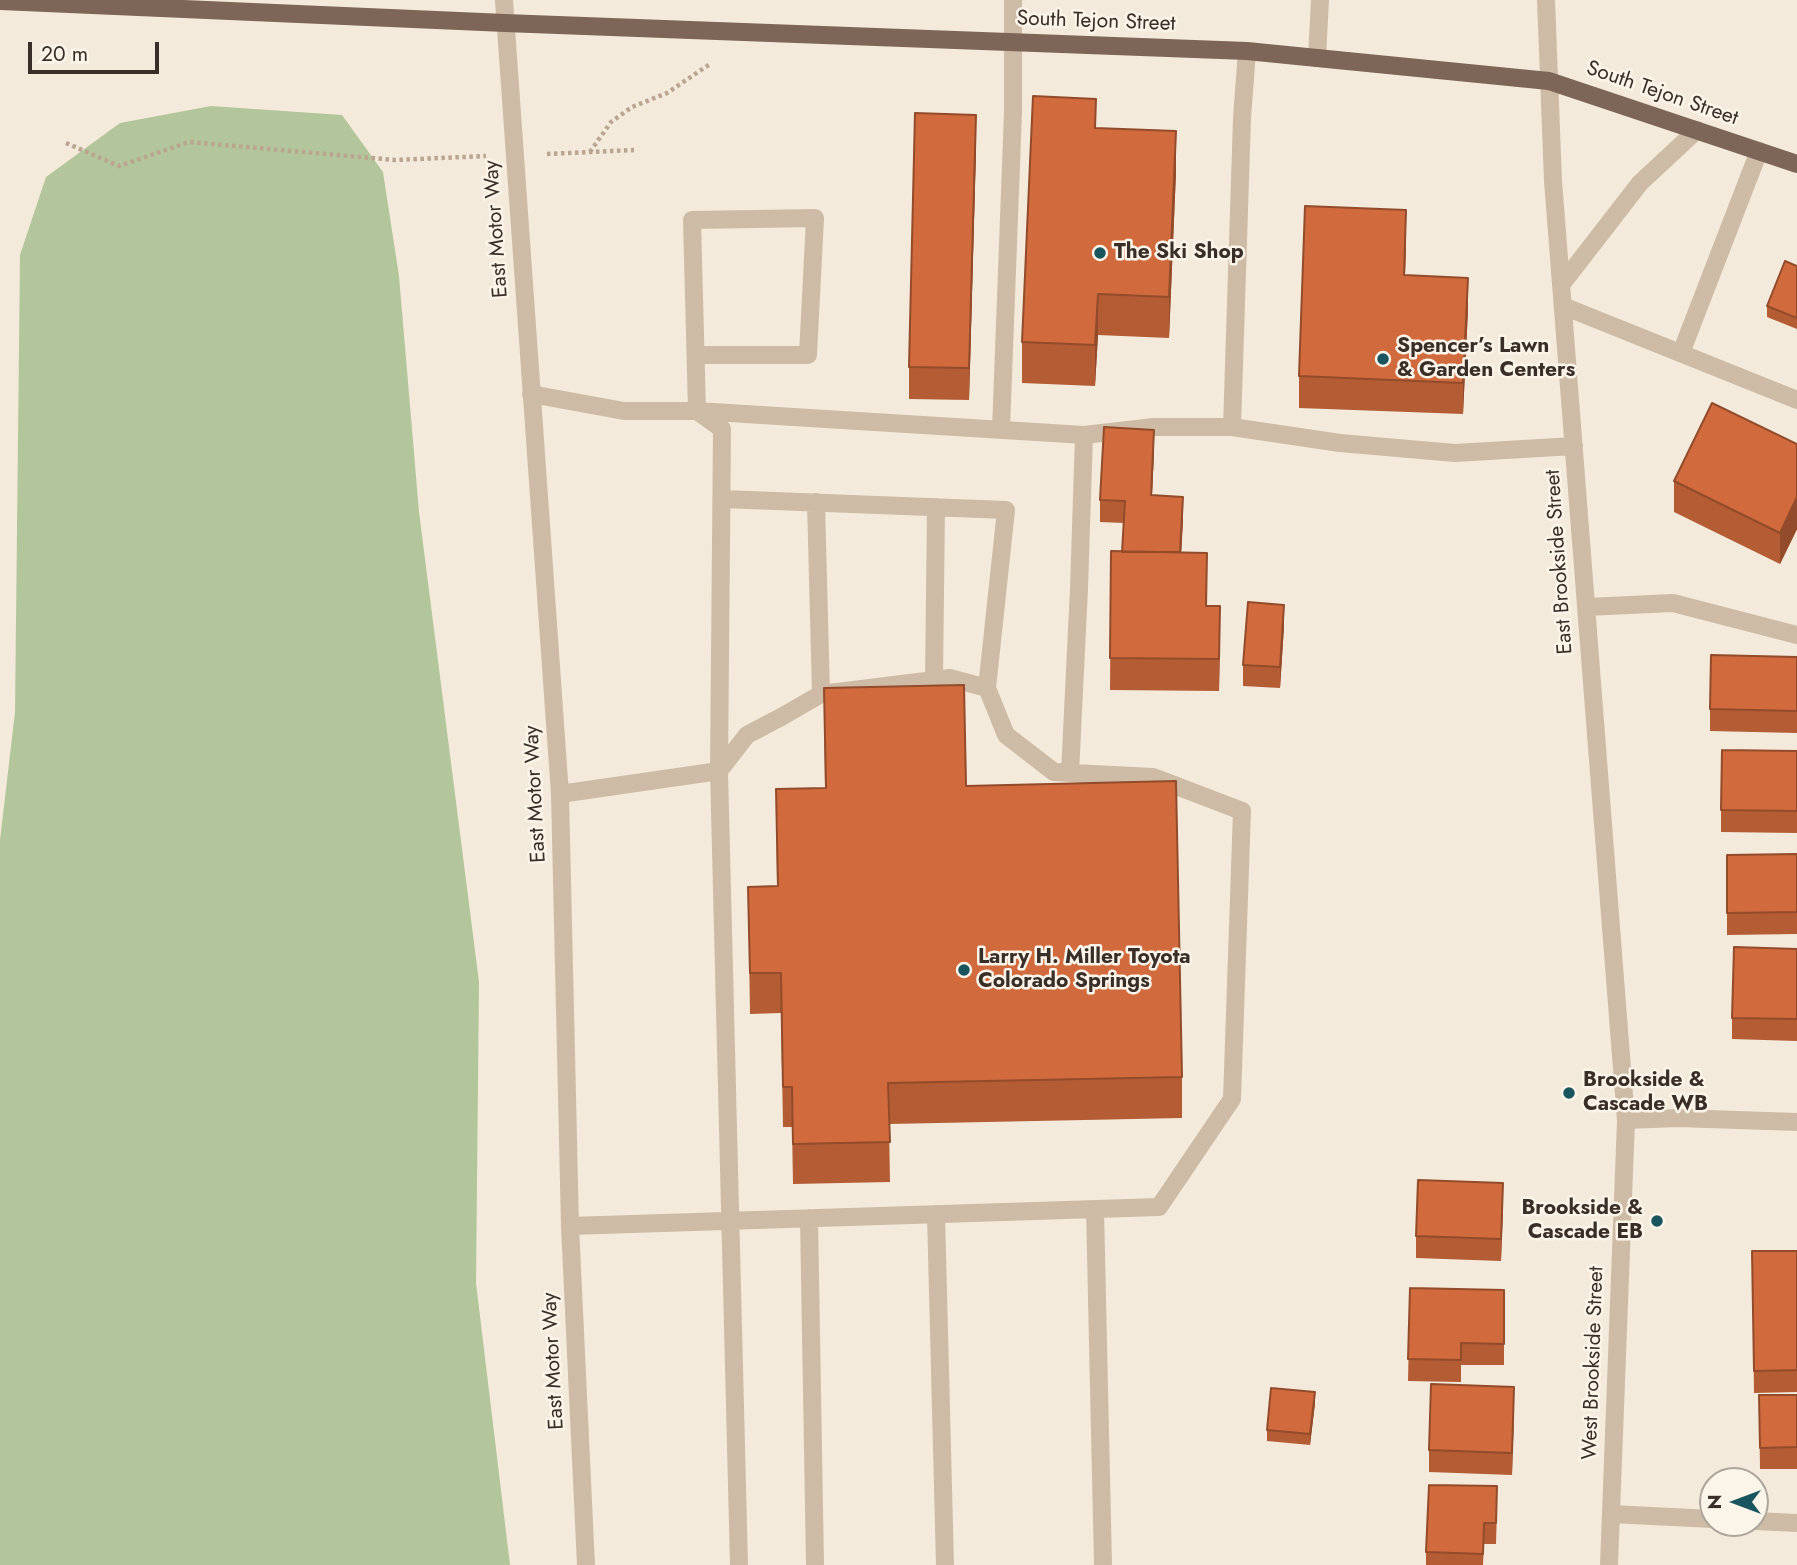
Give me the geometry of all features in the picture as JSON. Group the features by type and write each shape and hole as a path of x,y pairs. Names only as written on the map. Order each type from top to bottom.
{"main road":[{"name":"South Tejon Street","path":"0,1 1247,51 1549,80 1797,164"}],"street":[{"name":"East Motor Way","path":"504,0 560,794 570,1226 586,1565"},
{"path":"1001,429 1013,113 1013,0"},
{"path":"1317,58 1320,0"},
{"name":"East Brookside Street","path":"1546,0 1561,285 1626,1120"},
{"path":"1232,427 1242,118 1247,51"},
{"path":"1561,285 1640,183 1698,130"},
{"path":"1681,353 1759,151"},
{"path":"696,355 808,355 815,218 692,220 697,411"},
{"path":"1563,306 1797,400"},
{"path":"531,394 624,411 697,411 1084,435 1154,427 1232,427 1340,443 1455,453 1574,446"},
{"path":"697,411 722,429 719,771 739,1565"},
{"path":"1070,773 1084,435"},
{"path":"570,1226 1159,1207 1232,1099 1242,811 1153,778 1054,772 1006,735 987,688 1006,510 723,499"},
{"path":"816,502 821,694"},
{"path":"934,678 936,507"},
{"path":"1586,607 1673,604 1797,635"},
{"path":"560,794 719,771 747,735 821,694 934,678 950,678 987,688"},
{"path":"1626,1120 1678,1118 1797,1122"},
{"name":"West Brookside Street","path":"1609,1565 1626,1120"},
{"path":"1095,1209 1103,1565"},
{"path":"936,1214 945,1565"},
{"path":"809,1218 815,1565"},
{"path":"1611,1514 1699,1518"},
{"path":"1769,1522 1797,1523"}],"path":[{"path":"589,152 611,122 632,107 667,93 712,63"},
{"path":"66,143 119,166 189,142 395,160"}],"green space":[{"path":"211,106 342,115 383,172 399,276 419,512 479,982 476,1283 510,1565 0,1565 0,840 15,712 20,255 46,177 120,123"}],"building":[{"name":"The Ski Shop","path":"1033,96 1096,99 1095,128 1176,131 1169,297 1098,294 1095,345 1022,342"},
{"path":"915,113 976,115 969,368 909,367"},
{"name":"Spencer’s Lawn & Garden Centers","path":"1305,206 1406,210 1404,275 1468,278 1463,383 1299,376"},
{"path":"1785,261 1797,266 1797,318 1767,306"},
{"path":"1712,403 1797,444 1797,497 1780,533 1674,481"},
{"path":"1104,427 1154,430 1151,495 1183,497 1180,552 1122,552 1125,501 1100,500"},
{"path":"1111,551 1207,553 1206,606 1220,606 1219,659 1110,658"},
{"path":"1248,602 1284,605 1280,667 1243,665"},
{"path":"1711,655 1797,657 1797,711 1710,709"},
{"name":"Larry H. Miller Toyota Colorado Springs","path":"964,685 966,786 1176,781 1182,1077 888,1083 890,1142 793,1144 792,1087 783,1087 781,973 750,973 748,887 778,886 776,789 826,788 824,688"},
{"path":"1722,750 1797,751 1797,811 1721,810"},
{"path":"1797,854 1797,912 1727,913 1727,855"},
{"path":"1734,947 1797,949 1797,1019 1732,1018"},
{"path":"1418,1180 1503,1183 1501,1239 1416,1236"},
{"path":"1752,1251 1797,1251 1797,1370 1754,1371"},
{"path":"1410,1288 1504,1290 1504,1344 1461,1343 1461,1360 1408,1359"},
{"path":"1431,1384 1514,1387 1512,1453 1429,1450"},
{"path":"1271,1388 1315,1392 1310,1434 1267,1430"},
{"path":"1759,1395 1797,1395 1797,1447 1760,1448"},
{"path":"1429,1485 1497,1486 1496,1523 1484,1523 1483,1554 1426,1552"}],"place":[{"name":"The Ski Shop","path":"1100,253"},
{"name":"Spencer’s Lawn & Garden Centers","path":"1383,359"},
{"name":"Larry H. Miller Toyota Colorado Springs","path":"964,970"},
{"name":"Brookside & Cascade WB","path":"1569,1093"},
{"name":"Brookside & Cascade EB","path":"1657,1221"}]}
